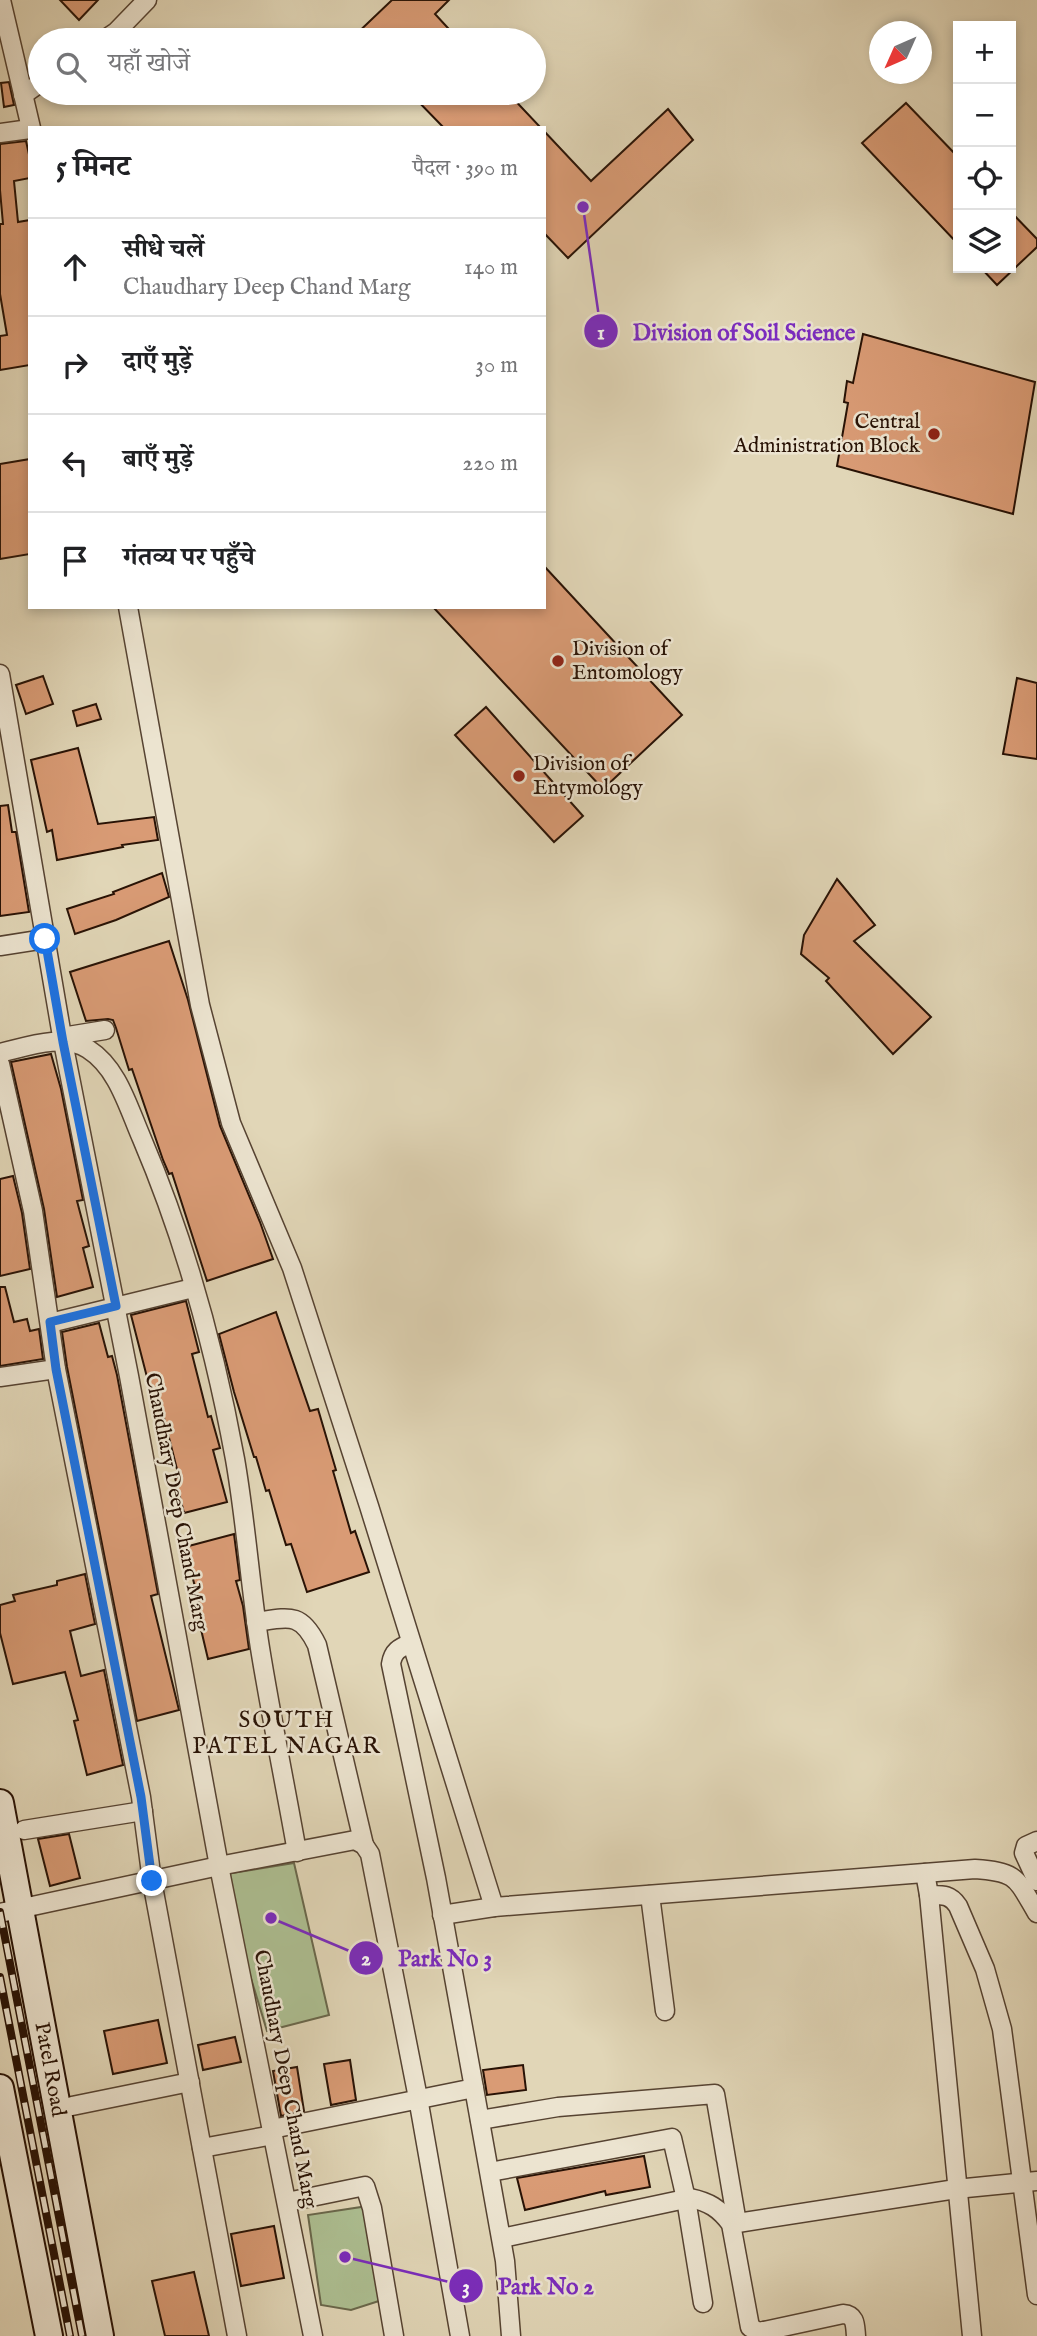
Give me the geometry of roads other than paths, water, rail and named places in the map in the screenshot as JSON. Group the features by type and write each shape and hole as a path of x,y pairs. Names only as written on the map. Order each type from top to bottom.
{"main road":[{"name":"Patel Road","path":"0,1803 10,1912 96,2335"},
{"path":"0,2088 49,2336"}],"street":[{"path":"1,0 5,36 30,126"},
{"path":"120,28 146,0"},
{"path":"23,95 28,91"},
{"path":"0,133 28,128"},
{"path":"128,609 200,1005 231,1123 292,1268 494,1907"},
{"name":"Chaudhary Deep Chand Marg","path":"0,674 3,707 63,1040 116,1306 219,1866 313,2336"},
{"path":"0,946 45,939"},
{"path":"0,1053 105,1030"},
{"path":"63,1040 85,1047 103,1061 119,1085 150,1157 193,1288 218,1377 235,1459 249,1548 256,1622 297,1852"},
{"path":"0,1064 33,1211 56,1369 143,1811 152,1881 237,2336"},
{"path":"50,1322 193,1288"},
{"path":"0,1377 56,1369"},
{"path":"256,1622 283,1618 298,1620 309,1630 317,1645 364,1845 370,1854 418,2098 460,2336"},
{"path":"411,1643 398,1649 391,1664 442,1915 502,2238 511,2336"},
{"path":"24,1830 143,1811"},
{"path":"10,1912 219,1866 355,1840 364,1845"},
{"path":"1037,1841 1026,1846 1024,1853 1037,1881"},
{"path":"442,1915 494,1907 975,1869 1001,1871 1013,1876 1037,1913"},
{"path":"925,1874 972,2336"},
{"path":"650,1895 665,2011"},
{"path":"929,1895 946,1895 954,1900 985,1969 1002,2029 1030,2181 1037,2295"},
{"path":"72,2106 190,2082"},
{"path":"202,2148 418,2098 474,2088"},
{"path":"480,2120 558,2107 715,2094 750,2327 764,2334 843,2314 851,2315 854,2319 856,2336"},
{"path":"490,2172 672,2138 686,2199 703,2303"},
{"path":"734,2223 956,2189 1030,2181"},
{"path":"286,2202 365,2186 372,2208 394,2336"},
{"path":"502,2238 686,2199 707,2202 734,2223"}],"railway":[{"path":"0,1912 82,2336"},
{"path":"0,1977 70,2336"}],"place":[{"name":"Division of Soil Science","path":"583,207"},
{"name":"Central Administration Block","path":"934,434"},
{"name":"Division of Entomology","path":"558,661"},
{"name":"Division of Entymology","path":"519,776"},
{"name":"Park No 3","path":"271,1918"},
{"name":"Park No 2","path":"345,2257"}],"district":[{"name":"SOUTH PATEL NAGAR","path":"287,1733"}]}
